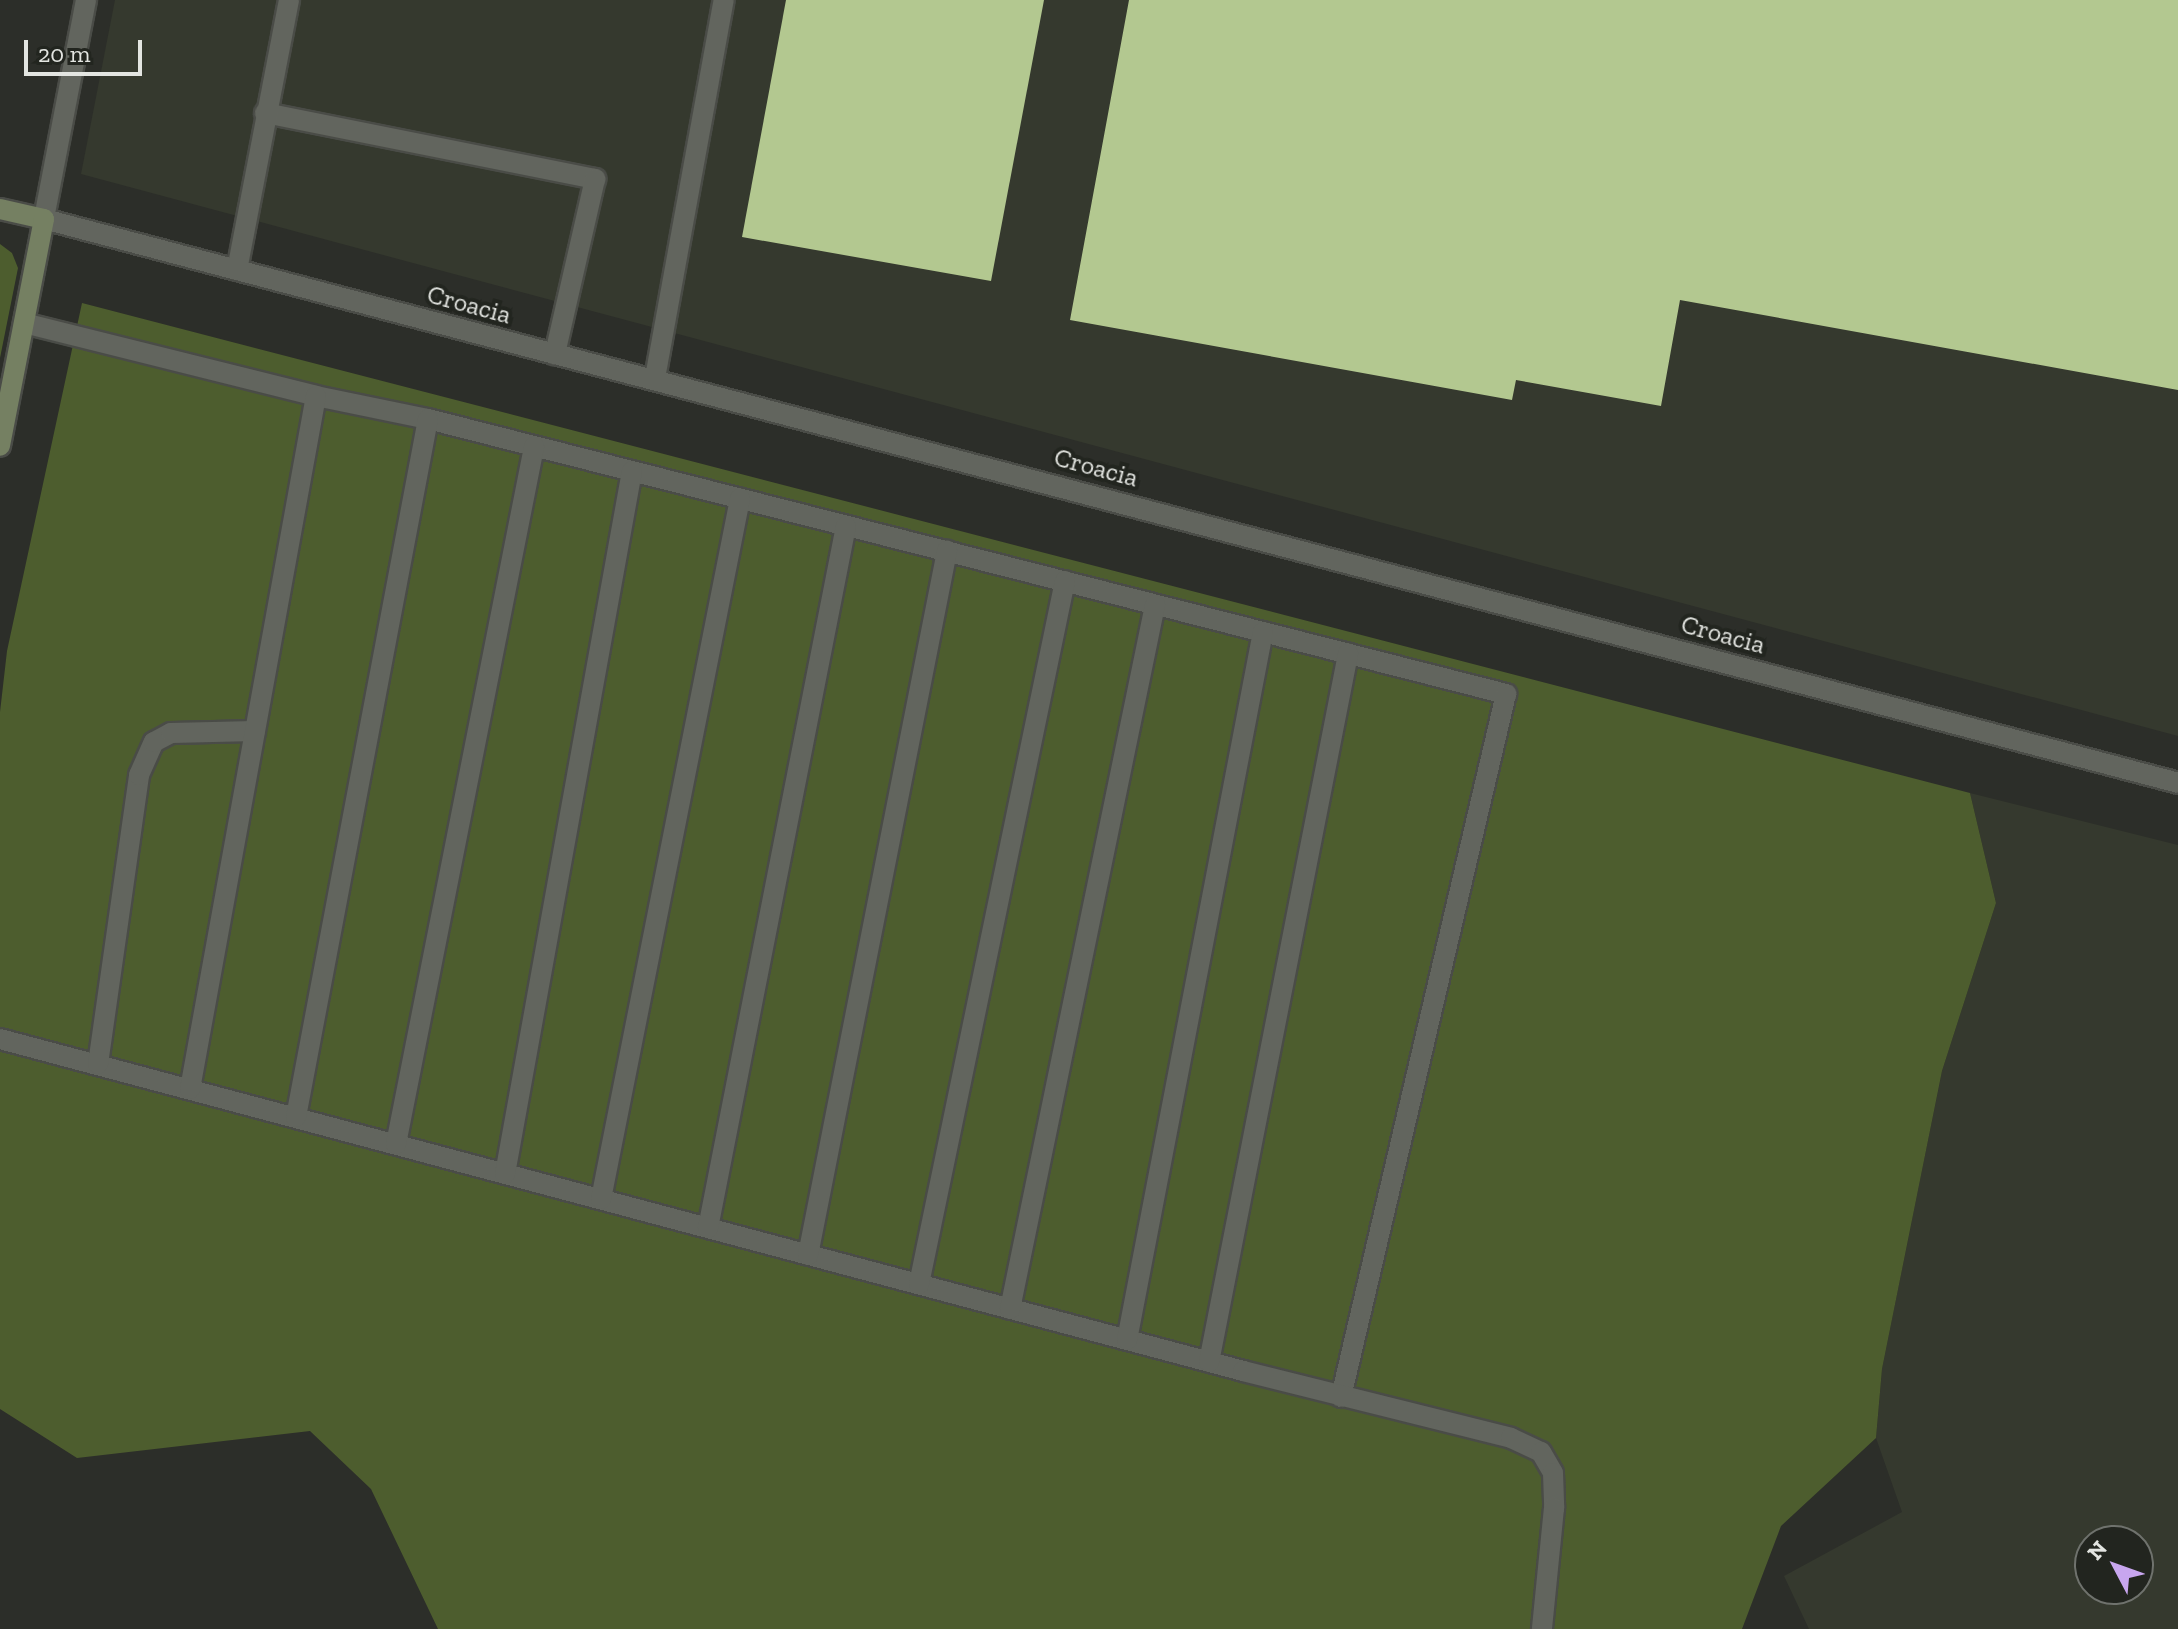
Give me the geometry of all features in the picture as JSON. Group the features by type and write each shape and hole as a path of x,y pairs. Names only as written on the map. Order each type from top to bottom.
{"street":[{"path":"0,446 86,0"},
{"path":"237,270 289,0"},
{"path":"655,378 724,0"},
{"path":"265,113 595,179 555,354"},
{"name":"Croacia","path":"0,209 655,378 2178,783"},
{"path":"24,323 316,396 428,419 1506,694 1341,1397"},
{"path":"190,1089 316,396"},
{"path":"296,1117 428,419"},
{"path":"396,1144 534,447"},
{"path":"505,1174 632,471"},
{"path":"601,1199 740,499"},
{"path":"708,1228 846,526"},
{"path":"808,1255 947,551"},
{"path":"919,1284 1065,581"},
{"path":"1010,1309 1155,605"},
{"path":"1127,1340 1263,632"},
{"path":"1209,1362 1348,654"},
{"path":"98,1064 139,775 154,742 171,733 255,731"},
{"path":"0,1039 1341,1397 1511,1438 1541,1452 1553,1473 1554,1508 1542,1629"}],"shaded area":[{"path":"115,0 2178,0 2178,736 81,174"},
{"path":"1970,793 2178,845 2178,1629 1809,1629 1784,1576 1902,1512 1876,1438 1882,1369 1942,1071 1996,903"}],"green space":[{"path":"0,244 12,253 18,268 0,358"},
{"path":"82,303 1970,793 1996,903 1942,1071 1882,1369 1876,1438 1781,1526 1742,1629 438,1629 371,1489 310,1431 77,1458 0,1409 0,712 7,651"}],"building":[{"path":"786,0 1044,0 991,281 742,237"},
{"path":"1129,0 2178,0 2178,390 1680,300 1661,406 1516,380 1512,400 1070,320"}]}
